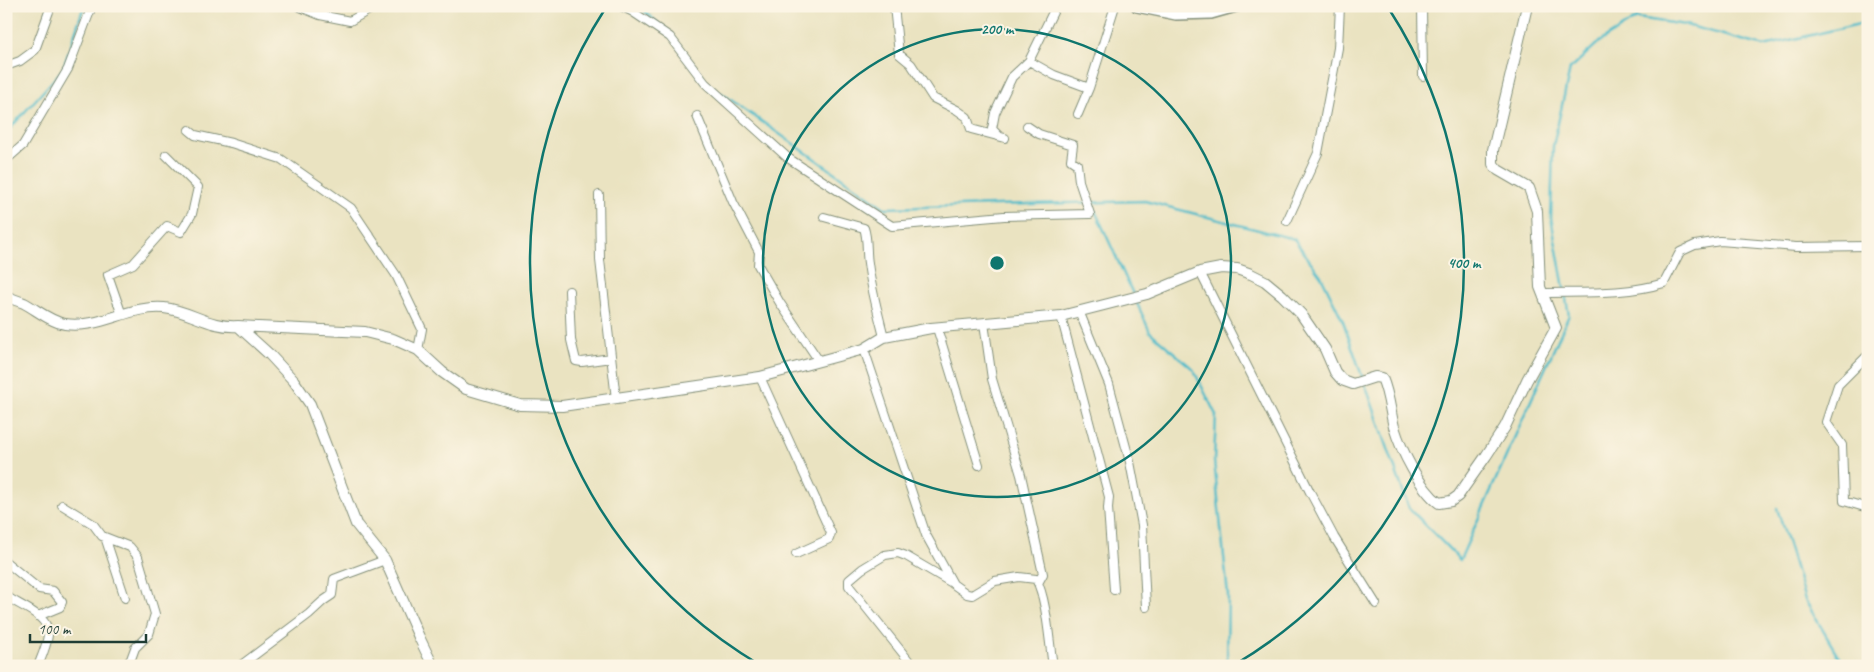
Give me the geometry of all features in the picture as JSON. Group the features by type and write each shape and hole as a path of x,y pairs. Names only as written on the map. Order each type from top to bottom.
{"main road":[{"path":"1137,6 1176,14 1211,13 1236,6"}],"street":[{"path":"6,66 20,61 35,50 51,6"},
{"path":"6,160 23,145 68,70 92,6"},
{"path":"298,6 320,15 350,21 376,6"},
{"path":"621,6 670,37 705,83 788,158 892,226 1004,216 1090,214 1079,182 1077,164 1070,160 1073,145 1039,134 1027,126"},
{"path":"894,6 899,54 911,64 933,98 967,117 971,129 1002,137 992,129 995,113 1012,77 1029,61 1056,6"},
{"path":"1078,114 1089,88 1115,6"},
{"path":"1287,221 1318,152 1338,48 1340,6"},
{"path":"1422,6 1423,76"},
{"path":"6,296 24,303 63,324 95,323 148,309 163,308 224,327 365,332 393,339 418,350 442,372 466,389 520,406 562,406 760,377 864,349 884,337 937,328 1061,316 1147,294 1200,272 1222,268 1236,269 1264,281 1301,314 1325,349 1342,380 1353,384 1375,377 1382,378 1401,447 1428,493 1439,503 1451,501 1458,496 1505,427 1526,380 1556,328 1540,287 1537,211 1529,188 1498,170 1493,164 1493,150 1527,6"},
{"path":"1029,61 1054,75 1089,88"},
{"path":"697,116 733,202 759,252 758,265 780,303 819,361"},
{"path":"189,130 196,135 281,159 351,208 396,276 422,329 418,350"},
{"path":"122,315 108,274 133,264 167,226 181,232 192,214 198,187 166,155"},
{"path":"599,194 600,260 616,399"},
{"path":"824,217 864,228 869,271 884,337"},
{"path":"1542,293 1604,292 1647,288 1664,283 1680,252 1695,245 1720,241 1796,247 1868,246"},
{"path":"1200,272 1310,492 1334,537 1376,604"},
{"path":"569,291 571,340 576,361 582,362 611,358"},
{"path":"1079,312 1109,384 1130,462 1142,525 1146,607"},
{"path":"1061,316 1108,496 1114,590"},
{"path":"984,323 992,379 1021,475 1043,574 1038,583"},
{"path":"238,326 270,354 294,381 310,404 356,524 385,560 433,666"},
{"path":"937,328 979,464"},
{"path":"864,349 926,535 953,584"},
{"path":"1868,355 1838,385 1826,422 1842,445 1844,501 1868,508"},
{"path":"760,377 831,533 829,539 796,554"},
{"path":"62,505 93,524 105,537 125,598"},
{"path":"105,537 125,544 138,557 155,614 149,634 135,648 131,659 125,666"},
{"path":"913,666 849,586 849,580 862,568 885,555 898,553 906,556 972,595 995,581 1019,577 1036,580 1044,602 1053,666"},
{"path":"240,666 332,595 334,580 385,560"},
{"path":"6,562 39,589 53,591 62,602 60,607 38,616"},
{"path":"6,596 38,616 48,627 48,635 38,666"}],"waterway":[{"path":"6,133 63,69 84,6"},
{"path":"327,6 345,12 357,6"},
{"path":"639,6 664,29"},
{"path":"1365,384 1409,508 1460,560 1569,315 1551,218 1553,146 1570,69 1599,42 1637,18 1686,25 1764,46 1868,22"},
{"path":"721,93 885,208 1145,201 1294,239 1321,276 1343,321 1363,379"},
{"path":"1092,204 1133,294"},
{"path":"1135,299 1150,332 1193,369 1216,415 1214,461 1228,595 1227,666"},
{"path":"1777,508 1805,600 1844,666"}]}
